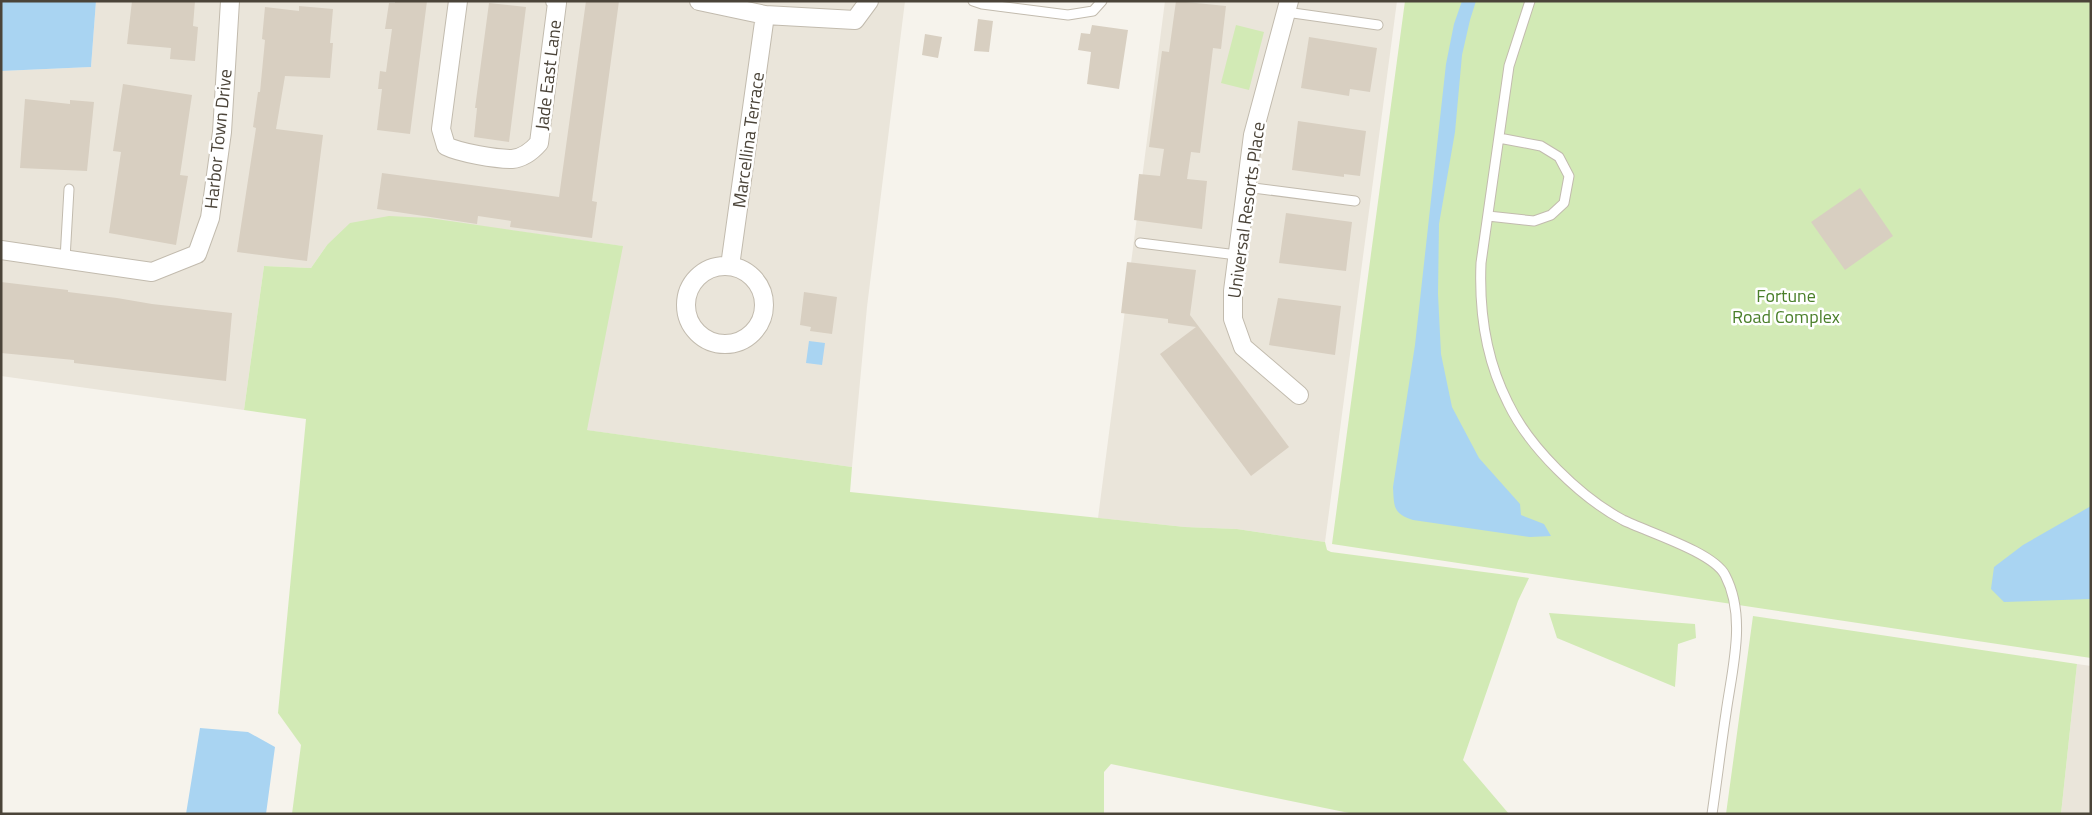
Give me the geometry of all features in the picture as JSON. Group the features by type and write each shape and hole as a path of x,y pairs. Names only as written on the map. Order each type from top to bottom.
{"street":[{"name":"Harbor Town Drive","path":"1,250 152,272 197,254 210,218 222,132 230,1"},
{"name":"Jade East Lane","path":"458,1 441,129 446,146 458,152 513,159 530,153 539,144 557,3 554,1"},
{"path":"699,1 766,15 855,20 869,1"},
{"name":"Universal Resorts Place","path":"1288,7 1253,135 1237,255 1233,292 1233,319 1243,347 1299,395"},
{"name":"Marcellina Terrace","path":"730,266 766,15"},
{"path":"717,266 730,266 743,270 754,278 761,289 764,309 757,328 748,337 735,343 722,344 710,341 699,334 691,325 686,313 686,301 689,289 696,278 717,266"}],"lane":[{"path":"973,1 982,4 1068,15 1093,12 1102,1"},
{"path":"1530,1 1509,66 1481,263 1480,294 1484,332 1495,370 1508,404 1532,441 1559,472 1592,500 1623,520 1707,558 1725,574 1734,603 1737,637 1712,814"},
{"path":"1288,7 1378,25"},
{"path":"1488,216 1534,221 1551,215 1564,203 1569,176 1559,157 1541,146 1499,138"},
{"path":"1246,187 1355,200"},
{"path":"65,259 69,189"},
{"path":"1140,243 1237,255"}],"shaded area":[{"path":"96,1 905,1 867,307 852,467 586,430 622,246 429,219 327,245 311,268 264,266 244,410 1,376 1,71 91,67"},
{"path":"1165,1 1397,1 1325,542 1237,529 1185,527 1098,518"},
{"path":"2077,664 2091,666 2091,814 2061,814"}],"green space":[{"name":"Fortune Road Complex","path":"1405,1 2091,1 2091,658 1332,544"},
{"path":"1236,25 1264,32 1249,90 1221,83"},
{"path":"389,216 429,218 623,246 587,430 852,467 850,492 1185,527 1237,529 1325,542 1327,550 1331,552 1529,578 1518,601 1463,760 1509,814 1354,814 1111,764 1104,772 1104,814 292,814 301,745 278,713 306,419 244,410 264,266 311,268 327,245 350,223"},
{"path":"1549,613 1695,624 1696,638 1678,644 1675,687 1557,638"},
{"path":"1753,616 2077,664 2061,814 1726,814"}],"water":[{"path":"1,1 96,1 91,67 1,71"},
{"path":"1462,1 1476,1 1462,55 1455,132 1439,224 1438,294 1441,354 1452,407 1479,458 1520,504 1521,515 1544,524 1551,536 1530,537 1413,520 1406,518 1398,512 1394,504 1393,487 1415,345 1446,64 1454,24"},
{"path":"809,341 825,343 822,365 806,363"},
{"path":"2091,506 2091,599 2004,602 1991,589 1994,567 2023,545"},
{"path":"200,728 248,732 275,747 266,814 186,814"}],"building":[{"path":"132,1 195,1 193,26 198,27 195,61 170,59 171,48 127,44"},
{"path":"395,1 427,1 410,134 377,130 382,89 378,89 380,71 386,72 392,29 385,29 389,3 395,3"},
{"path":"586,1 619,1 592,201 597,202 592,238 510,227 511,221 478,216 477,224 377,209 382,173 559,197"},
{"path":"1176,1 1226,6 1221,49 1213,48 1200,153 1191,152 1187,179 1207,181 1202,229 1134,220 1139,174 1160,176 1164,149 1149,147 1162,51 1169,52"},
{"path":"489,3 526,7 509,142 474,137 477,108 475,108"},
{"path":"299,6 333,9 330,43 333,43 330,78 285,76 276,129 323,135 307,261 237,252 256,128 253,127 258,92 260,92 265,40 262,39 265,7 299,11"},
{"path":"978,19 993,21 989,52 974,51"},
{"path":"1092,25 1128,30 1119,89 1087,84 1091,52 1078,50 1081,33 1090,34"},
{"path":"925,34 942,37 938,58 922,55"},
{"path":"1309,37 1377,48 1370,92 1350,89 1349,96 1301,88"},
{"path":"123,84 192,95 180,175 188,176 176,245 109,233 121,152 113,151"},
{"path":"25,99 70,104 70,100 94,102 87,171 20,168"},
{"path":"1298,121 1366,131 1360,176 1344,174 1344,177 1292,170"},
{"path":"1860,188 1893,236 1845,270 1811,222"},
{"path":"1286,213 1352,222 1346,271 1279,263"},
{"path":"1127,262 1196,270 1190,315 1289,447 1251,476 1160,354 1196,327 1168,323 1168,319 1121,313"},
{"path":"1,282 68,290 68,292 152,304 232,313 226,381 74,363 74,360 1,353"},
{"path":"804,292 837,297 832,334 810,331 811,327 800,325"},
{"path":"1278,298 1341,306 1335,355 1269,345"}]}
